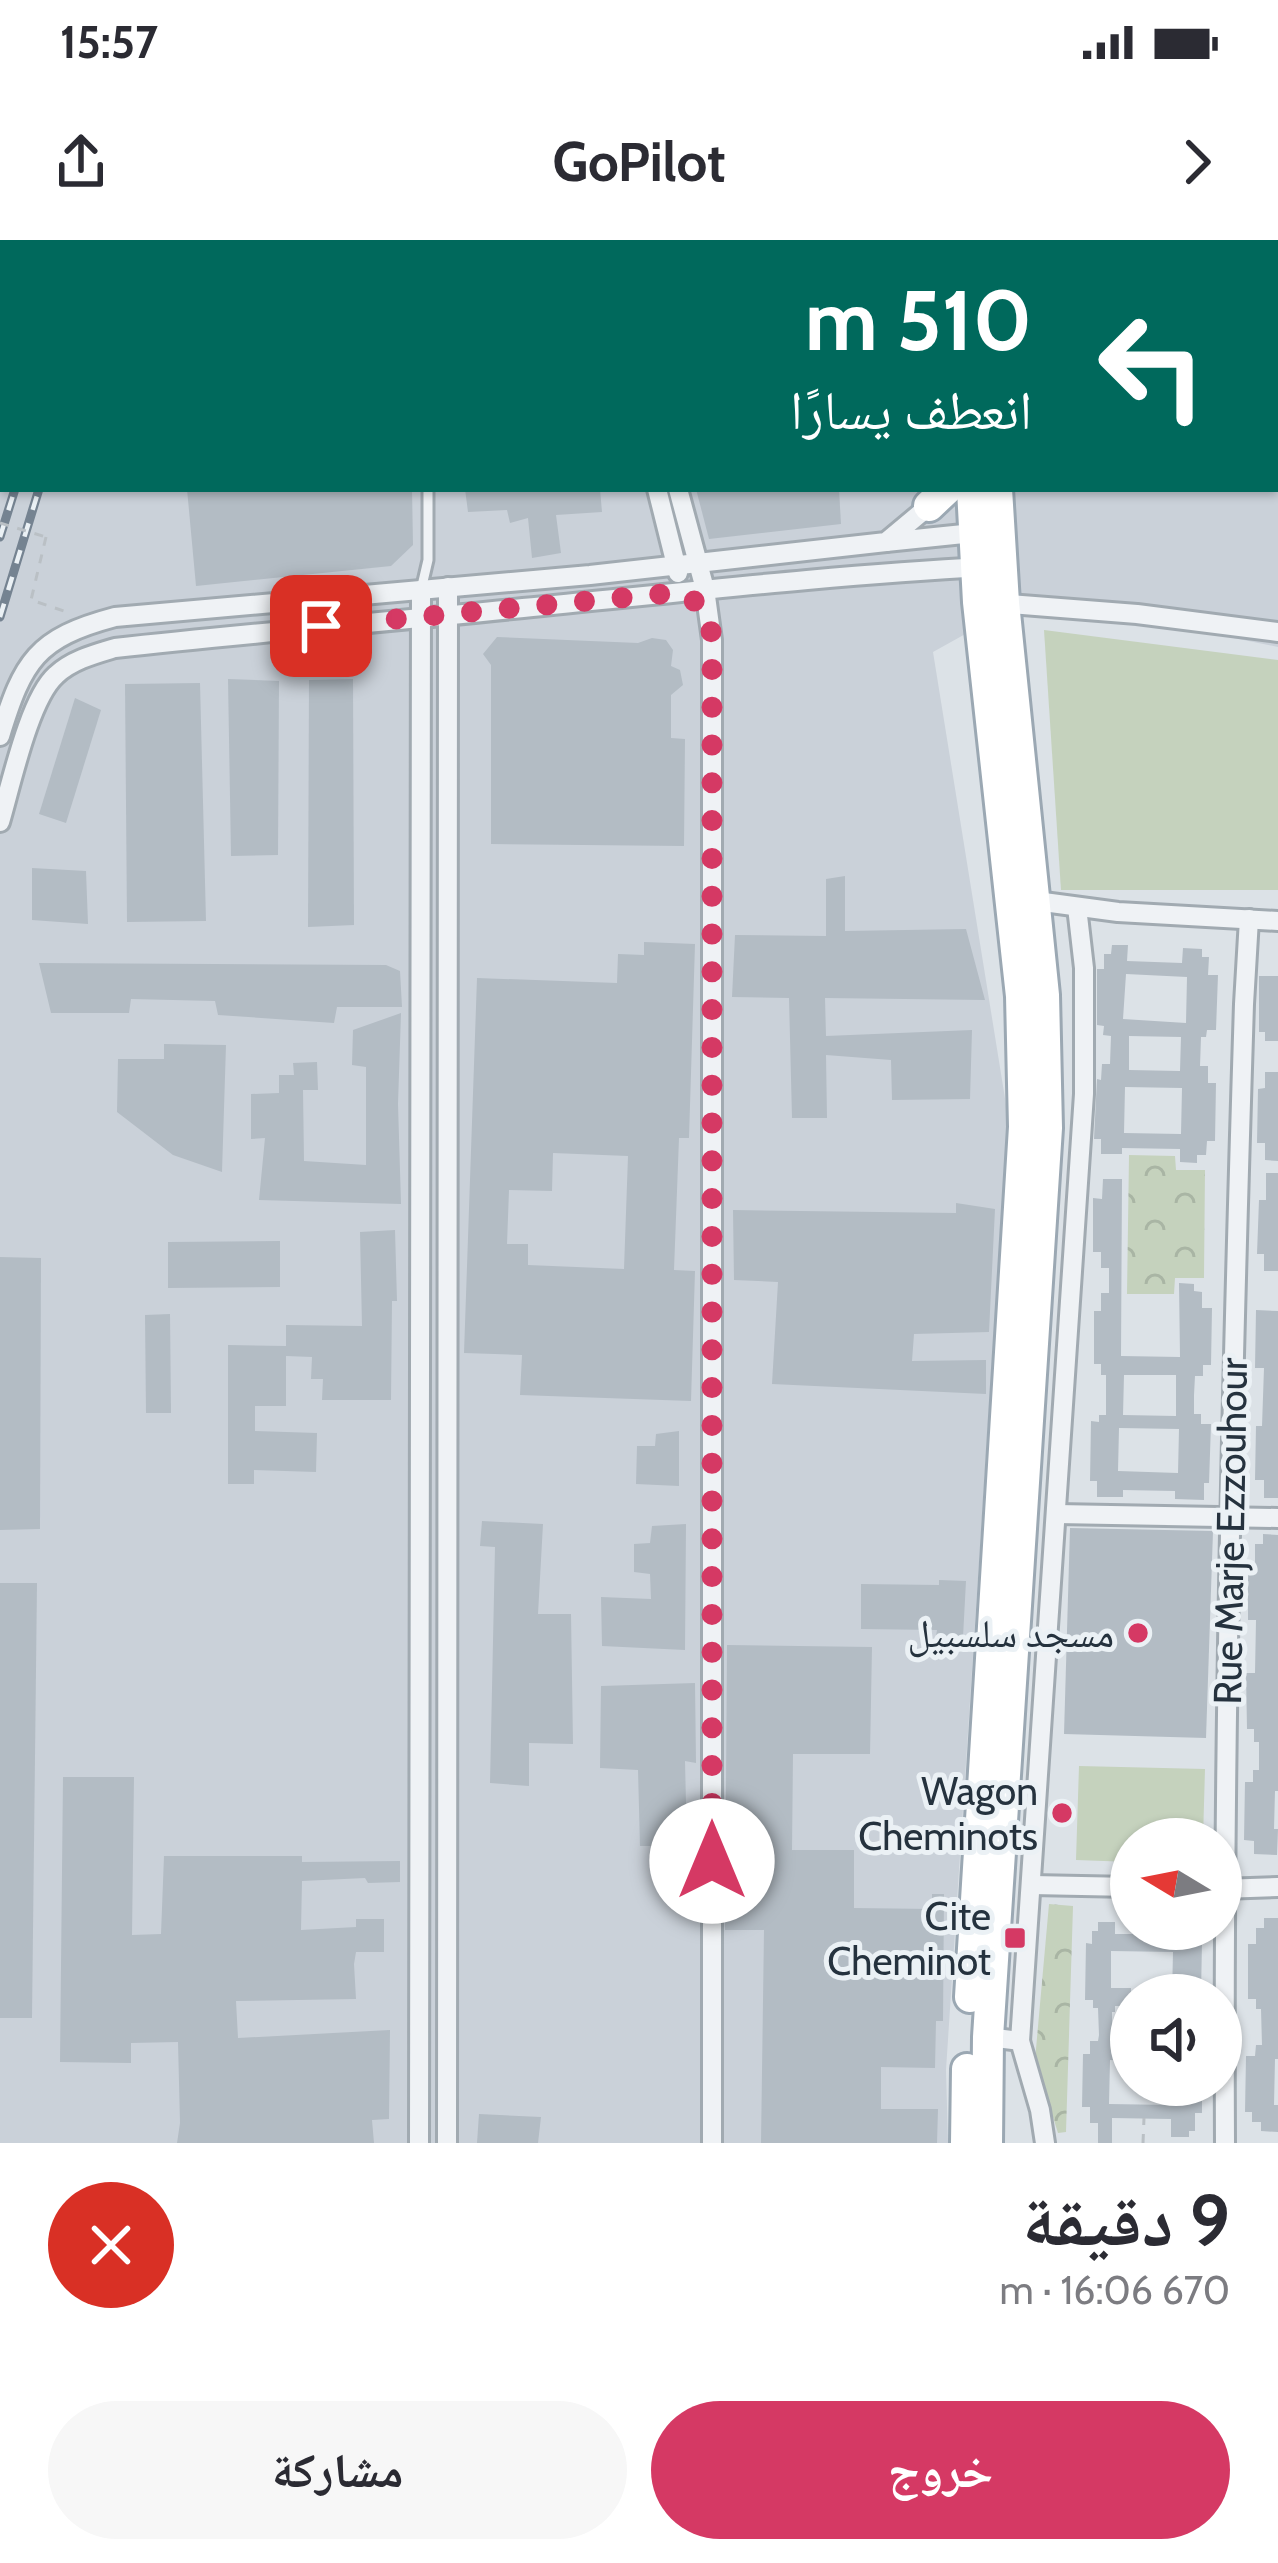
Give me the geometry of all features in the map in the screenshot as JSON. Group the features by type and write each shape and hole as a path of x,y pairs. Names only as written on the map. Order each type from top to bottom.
{"main road":[{"path":"966,2143 968,2027 1024,1127 1021,996 987,532 973,492"},
{"path":"987,532 996,492"},
{"path":"988,2143 988,2037 1047,1127 1036,901 991,602"}],"street":[{"path":"658,492 683,592 709,613"},
{"path":"679,492 705,589 712,640 712,2143"},
{"path":"886,542 935,495"},
{"path":"0,736 19,680 46,645 79,628 139,614 523,581 987,532"},
{"path":"0,822 38,700 58,672 115,649 705,589 989,567"},
{"path":"523,581 524,608"},
{"path":"447,2143 448,587"},
{"path":"419,2143 421,590"},
{"path":"991,602 1278,632"},
{"path":"79,628 89,656"},
{"path":"1036,901 1149,914 1278,921"},
{"path":"1045,2143 1020,2041 1084,1094 1084,983 1077,907"},
{"name":"Rue Marje Ezzouhour","path":"1224,1818 1249,919"},
{"path":"420,1185 448,1185"},
{"path":"1057,1514 1278,1518"},
{"path":"1032,1885 1110,1887"},
{"path":"1242,1888 1278,1887"},
{"name":"Rue Marje Ezzouhour","path":"1223,1950 1225,2143"},
{"path":"988,2037 1020,2041"}],"lane":[{"path":"421,590 428,560 428,492"},
{"path":"428,560 448,587"}],"path":[{"path":"0,523 46,537 32,600 65,609 79,628"},
{"path":"1143,2143 1144,2118"}],"shaded area":[{"path":"0,492 1278,492 1278,647 1032,597 933,652 1008,1117 946,2070 948,2143 0,2143"}],"green space":[{"path":"1044,630 1278,660 1278,890 1061,890"},
{"path":"1129,1155 1175,1156 1176,1170 1205,1170 1204,1278 1175,1278 1174,1294 1127,1294"},
{"path":"1079,1766 1205,1769 1204,1818 1110,1818 1110,1861 1076,1860"},
{"path":"1049,1904 1073,1906 1066,2132 1058,2133 1035,2060"}],"building":[{"path":"187,492 412,492 413,545 391,566 196,586"},
{"path":"465,492 600,492 602,512 556,515 561,553 532,558 528,518 510,523 507,510 468,512"},
{"path":"697,492 839,492 841,524 709,539"},
{"path":"497,637 666,640 673,650 671,666 680,670 683,685 671,695 671,738 685,739 684,846 491,844 491,665 483,654"},
{"path":"228,679 279,681 278,855 231,856"},
{"path":"353,679 354,925 308,927 309,680"},
{"path":"200,683 206,921 127,922 125,684"},
{"path":"75,698 101,710 66,823 39,814"},
{"path":"32,868 86,871 88,924 32,920"},
{"path":"845,876 845,931 966,929 985,1000 825,998 826,1036 972,1030 970,1099 892,1100 891,1060 826,1055 827,1118 792,1118 789,998 732,997 735,935 826,936 826,879"},
{"path":"644,942 695,944 689,1138 679,1138 674,1270 695,1271 691,1401 520,1395 522,1355 464,1353 477,978 617,983 618,954 644,955","holes":["553,1153 628,1156 624,1269 528,1265 528,1244 507,1244 509,1190 552,1191"]},
{"path":"1112,945 1128,945 1127,961 1182,963 1183,948 1202,949 1202,957 1209,957 1208,975 1218,975 1216,1030 1207,1030 1206,1037 1201,1037 1200,1066 1208,1066 1208,1083 1216,1083 1215,1141 1207,1141 1206,1155 1197,1155 1197,1163 1180,1162 1180,1149 1122,1148 1122,1154 1101,1154 1101,1139 1094,1139 1097,1079 1101,1080 1102,1064 1110,1064 1111,1036 1103,1035 1104,1026 1097,1025 1097,969 1104,969 1104,954 1111,954","holes":["1126,974 1187,977 1186,1023 1123,1019","1129,1036 1181,1037 1180,1071 1129,1070","1125,1087 1182,1088 1181,1134 1124,1133"]},
{"path":"39,963 386,965 400,971 402,1007 337,1007 334,1023 218,1015 215,1001 131,999 129,1013 51,1013"},
{"path":"1259,976 1278,976 1278,1041 1265,1041 1265,1032 1259,1032"},
{"path":"401,1013 401,1204 259,1200 265,1138 251,1139 251,1094 279,1093 279,1075 294,1075 293,1063 317,1062 318,1090 303,1090 304,1161 366,1165 366,1067 352,1065 353,1030"},
{"path":"164,1044 226,1045 222,1172 173,1155 117,1112 118,1059 164,1059"},
{"path":"1265,1072 1278,1072 1278,1161 1265,1160 1265,1143 1257,1143 1258,1089 1265,1088"},
{"path":"1266,1173 1278,1173 1278,1271 1264,1271 1264,1254 1257,1254 1259,1200 1266,1200"},
{"path":"1103,1179 1122,1179 1121,1356 1180,1357 1179,1283 1194,1284 1194,1291 1202,1292 1202,1308 1212,1308 1211,1365 1203,1365 1203,1376 1195,1376 1194,1395 1194,1414 1201,1414 1201,1424 1211,1424 1204,1500 1175,1499 1175,1491 1123,1490 1123,1497 1097,1497 1097,1481 1090,1481 1091,1421 1099,1422 1099,1415 1106,1415 1106,1375 1101,1375 1101,1364 1094,1364 1094,1311 1101,1311 1101,1293 1109,1293 1109,1268 1101,1268 1101,1252 1093,1252 1093,1198 1102,1199","holes":["1124,1375 1176,1375 1176,1416 1123,1415","1119,1428 1179,1429 1178,1473 1118,1471"]},
{"path":"956,1203 995,1209 989,1332 914,1334 912,1361 986,1360 986,1394 772,1384 778,1282 734,1280 733,1210 956,1213"},
{"path":"395,1230 397,1301 392,1301 391,1400 322,1400 323,1379 311,1379 312,1357 286,1356 286,1325 362,1326 360,1232"},
{"path":"280,1241 280,1287 168,1288 168,1242"},
{"path":"0,1257 41,1258 40,1529 0,1530"},
{"path":"1256,1310 1278,1311 1278,1498 1264,1498 1264,1480 1255,1480 1264,1368 1255,1368"},
{"path":"170,1314 171,1413 146,1413 145,1315"},
{"path":"228,1345 286,1346 286,1406 255,1406 255,1431 317,1433 316,1472 254,1470 254,1484 228,1484"},
{"path":"679,1431 679,1486 636,1484 637,1446 655,1446 656,1434"},
{"path":"482,1521 543,1524 538,1614 571,1614 573,1744 529,1743 529,1786 490,1783 495,1547 480,1546"},
{"path":"686,1524 685,1650 602,1646 601,1597 651,1599 650,1574 634,1572 634,1544 650,1543 652,1526"},
{"name":"مسجد سلسبيل","path":"1070,1528 1213,1531 1206,1738 1064,1734"},
{"path":"1263,1534 1278,1535 1277,1855 1254,1854 1254,1841 1244,1840 1245,1782 1253,1782 1253,1770 1259,1770 1259,1742 1254,1742 1254,1729 1247,1729 1246,1673 1255,1673 1256,1620 1248,1620 1248,1562 1255,1562 1255,1544 1263,1544"},
{"path":"939,1580 966,1581 963,1637 936,1636 937,1630 861,1629 861,1584 939,1585"},
{"path":"0,1583 37,1583 32,2018 0,2018"},
{"path":"727,1645 872,1647 870,1754 793,1754 792,1850 854,1850 854,1908 932,1909 932,1894 944,1894 943,2021 936,2021 935,2068 881,2067 881,2109 938,2109 937,2143 761,2143 764,1930 725,1930"},
{"path":"695,1683 696,1763 685,1761 687,1846 640,1846 638,1770 600,1768 601,1686"},
{"path":"63,1777 134,1777 132,1935 161,1934 164,1856 400,1861 400,1882 368,1883 365,1878 302,1881 301,1930 356,1927 356,1919 384,1919 384,1952 356,1952 356,1999 236,2001 238,2038 390,2030 389,2119 372,2120 374,2143 177,2143 178,2042 131,2043 131,2063 60,2062"},
{"path":"1264,1918 1278,1918 1274,2105 1278,2105 1278,2132 1261,2131 1261,2122 1252,2122 1252,2112 1245,2112 1246,2056 1255,2056 1256,2045 1262,2045 1261,2009 1256,2009 1256,1999 1248,1999 1248,1944 1256,1944 1256,1928 1264,1928"},
{"path":"1098,1922 1110,1922 1110,1950 1202,1950 1201,1974 1172,1974 1173,1952 1111,1951 1109,2104 1202,2106 1202,2113 1195,2113 1195,2131 1189,2131 1189,2137 1171,2137 1171,2119 1112,2118 1112,2143 1098,2143 1098,2123 1090,2123 1090,2107 1082,2107 1083,2054 1090,2054 1090,2041 1098,2041 1099,2035 1098,2008 1093,2008 1093,2000 1085,2000 1086,1943 1092,1944 1092,1931 1098,1931"},
{"path":"479,2114 541,2117 538,2143 477,2143"}],"railway":[{"path":"0,537 14,492"},
{"path":"0,617 38,492"}],"place":[{"name":"مسجد سلسبيل","path":"1138,1633"},
{"name":"Wagon Cheminots","path":"1062,1813"},
{"name":"Cite Cheminot","path":"1015,1938"}],"route":[{"path":"321,626 683,592 709,613 712,1861"}]}
